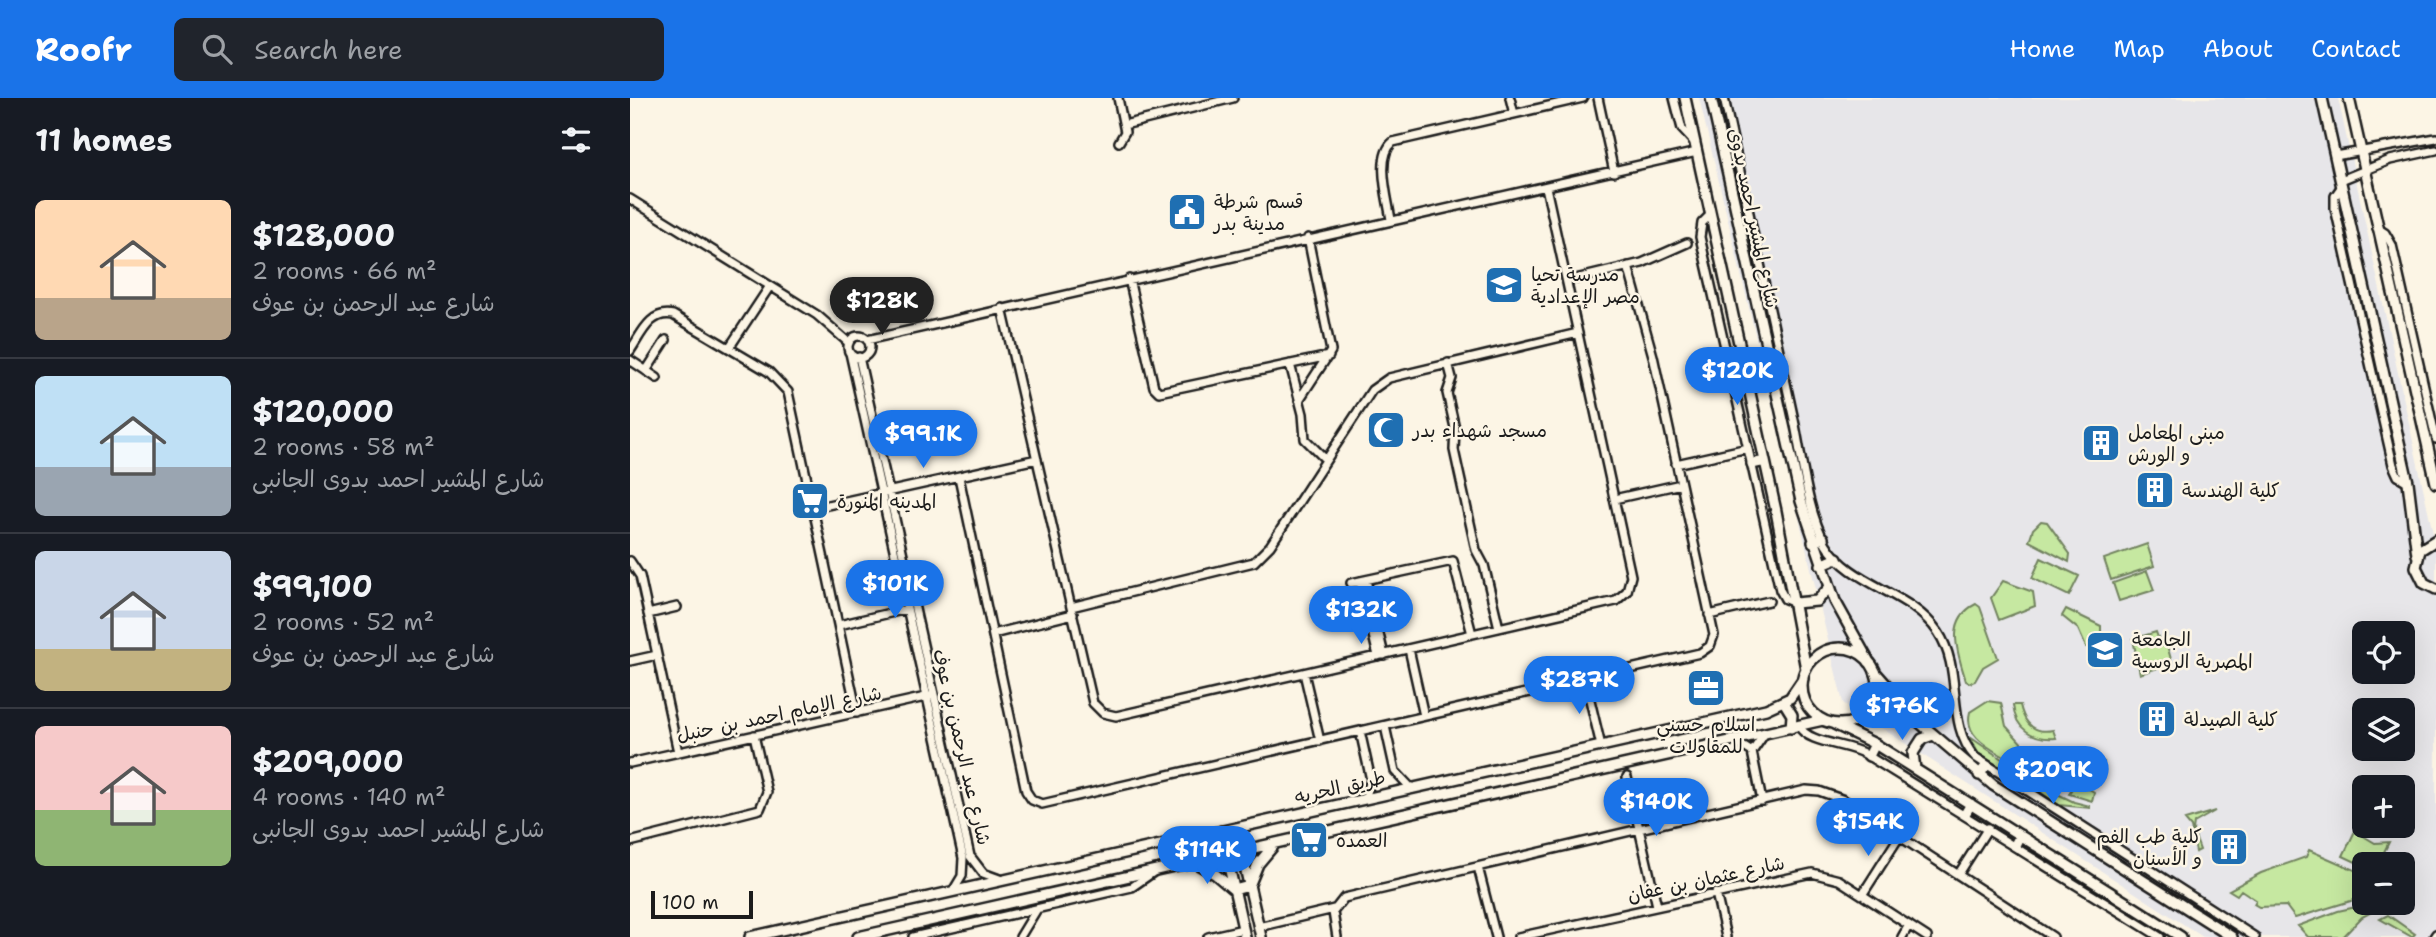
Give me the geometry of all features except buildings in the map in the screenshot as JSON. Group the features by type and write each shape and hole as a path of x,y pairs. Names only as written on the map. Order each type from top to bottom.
{"street":[{"path":"1118,98 1124,125 1124,136 1119,142"},
{"path":"1124,125 1233,98"},
{"path":"1510,98 1514,114"},
{"path":"1391,220 1384,161 1389,146 1399,140 1583,98"},
{"path":"1598,98 1614,172"},
{"path":"1674,98 1682,129 1696,148"},
{"path":"1685,98 1795,603 1805,674 1805,701 1823,720 1875,744 2181,937"},
{"name":"شارع المشير احمد بدوى","path":"1711,98 1759,322 1813,541 1829,588 1847,626 1869,662"},
{"path":"1724,98 1805,471 1823,538 1837,558 1852,571 1920,612 1937,631 1954,672 1961,735 1970,752 1986,766 2109,846 2255,937"},
{"path":"2322,98 2408,482 2417,555 2416,567 2420,578 2436,589"},
{"path":"2349,98 2435,475"},
{"path":"2335,156 2360,149 2395,147 2436,138"},
{"path":"2395,147 2392,153 2397,159"},
{"path":"849,343 858,336 867,340 1391,220 1614,172 1696,148"},
{"path":"2341,183 2364,170 2436,149"},
{"path":"1002,308 1093,703 1109,716 1304,673 1622,597 1631,576 1546,187"},
{"path":"630,199 817,315 849,343 850,353 859,357 869,350 867,340"},
{"path":"1710,215 1702,223 1700,237 1780,590 1785,599 1795,603 1817,601 1829,588"},
{"path":"2377,228 2385,233 2392,245 2436,439"},
{"path":"1299,400 1329,356 1331,348 1308,239"},
{"path":"1567,281 1628,267 1687,243"},
{"path":"959,477 1026,791 1036,803 1047,804 1706,650 1714,635 1653,356 1628,267"},
{"path":"1129,279 1156,391 1329,356"},
{"path":"729,348 770,286"},
{"path":"630,351 651,320 667,314 769,372 788,392 857,713"},
{"path":"993,635 1254,562 1270,546 1380,383 1399,374 1578,333"},
{"path":"646,371 666,340"},
{"name":"شارع عبد الرحمن بن عوف","path":"850,353 970,856 983,873 1002,880"},
{"name":"شارع عبد الرحمن بن عوف","path":"859,357 907,609 931,696 963,858 962,876 953,891"},
{"path":"630,360 657,378"},
{"path":"1448,363 1452,378 1447,393 1455,428 1454,450 1476,550 1484,565 1499,628"},
{"path":"1290,364 1305,439 1326,460"},
{"path":"1676,464 1748,448"},
{"path":"814,508 1037,459"},
{"path":"1752,464 1765,461"},
{"path":"1614,499 1681,484"},
{"path":"1813,541 1823,538"},
{"path":"2417,555 2424,546 2436,540"},
{"path":"1821,565 1837,558"},
{"path":"630,561 640,576 678,752"},
{"path":"1351,583 1454,561 1472,634"},
{"path":"1363,580 1381,655"},
{"path":"1709,615 1769,601"},
{"path":"648,614 677,607"},
{"path":"839,625 907,609"},
{"path":"1409,649 1424,716"},
{"path":"2160,937 1868,756 1849,746 1812,738 1802,733 1795,727 1791,711 1784,702 1819,655 1836,649 1854,651 1869,662 1933,735 1979,775 2232,937"},
{"path":"630,661 657,655"},
{"path":"1834,724 1852,723 1867,713 1878,690 1875,672"},
{"path":"1304,673 1320,741"},
{"path":"1585,679 1601,746"},
{"name":"شارع الإمام احمد بن حنبل","path":"630,763 931,696"},
{"name":"طريق الحريه","path":"753,937 1766,709 1784,702"},
{"path":"858,937 1823,720"},
{"path":"1385,726 1395,771 1412,789"},
{"path":"1360,732 1371,780 1365,799"},
{"path":"1762,801 1752,752 1765,733"},
{"path":"630,842 760,809 767,792 754,735"},
{"path":"1915,769 1913,753 1922,739 1933,735"},
{"path":"1733,740 1752,752"},
{"path":"1868,756 1875,744"},
{"path":"1979,775 1986,766"},
{"path":"1627,777 1657,906"},
{"path":"1258,927 1334,909 1344,898 1806,790 1819,791 1843,800 2053,937"},
{"path":"1965,814 1971,804"},
{"path":"1236,828 1261,937"},
{"path":"1958,875 1988,828"},
{"path":"1208,937 1244,933 1221,831"},
{"path":"2015,845 2020,835"},
{"path":"1861,895 1899,836"},
{"path":"1249,886 1258,864 1277,843"},
{"path":"2104,856 2109,846"},
{"path":"1194,862 1215,874 1234,890"},
{"path":"1478,866 1496,937"},
{"path":"913,937 1132,887 1155,870"},
{"name":"شارع عثمان بن عفان","path":"1518,937 1555,933 1657,906 1812,873 1839,880 1927,937"},
{"path":"1234,890 1249,886"},
{"path":"1716,893 1726,937"},
{"path":"1020,937 1037,909"},
{"path":"1334,909 1337,937"},
{"path":"1902,937 1909,925"},
{"path":"783,937 790,928"}],"shaded area":[{"path":"1699,98 2338,98 2436,547 2436,937 2203,937 1843,703"}],"green space":[{"path":"2041,521 2047,522 2070,554 2069,562 2029,541 2033,529"},
{"path":"2147,544 2154,566 2111,580 2104,559"},
{"path":"2041,558 2079,576 2069,596 2032,578"},
{"path":"2147,571 2154,590 2119,601 2113,583"},
{"path":"2003,581 2033,592 2035,606 1999,620 1991,598"},
{"path":"1976,604 1980,607 1998,658 1983,667 1975,681 1970,683 1966,681 1956,638 1960,619"},
{"path":"2066,609 2101,626 2101,633 2092,648 2086,647 2078,629 2062,616"},
{"path":"2156,632 2161,646 2167,645 2172,663 2140,674 2133,639"},
{"path":"1987,701 2001,703 2006,726 2025,747 2020,762 2014,763 1982,743 1971,730 1970,712"},
{"path":"2013,705 2020,705 2031,726 2040,730 2053,730 2056,738 2033,735 2021,727"},
{"path":"1970,737 2009,764 2005,770 1978,753"},
{"path":"2082,751 2104,762 2102,772 2092,771 2082,764 2079,758"},
{"path":"2054,768 2094,792 2092,801 2069,794 2073,786 2050,774"},
{"path":"2045,788 2090,808 2059,805 2040,792"},
{"path":"2215,811 2194,823 2193,831 2200,850 2196,852 2191,827 2185,820"},
{"path":"2352,837 2367,838 2375,843 2389,842 2384,852 2352,852 2352,860 2343,856"},
{"path":"2309,850 2352,869 2352,901 2295,918 2286,906 2259,907 2254,904 2256,900 2241,890 2237,895 2229,890 2261,873 2306,857"},
{"path":"2352,908 2352,915 2366,915 2343,937 2308,937 2298,926"},
{"path":"2388,915 2415,934 2412,937 2380,919"}],"place":[{"name":"قسم شرطة مدينة بدر","path":"1187,212"},
{"name":"مدرسة تحيا مصر الإعدادية","path":"1504,285"},
{"name":"مسجد شهداء بدر","path":"1386,430"},
{"name":"مبنى المعامل و الورش","path":"2101,443"},
{"name":"كلية الهندسة","path":"2155,490"},
{"name":"المدينه المنورة","path":"810,501"},
{"name":"الجامعة المصرية الروسية","path":"2105,650"},
{"name":"اسلام حسني للمقاولات","path":"1706,688"},
{"name":"كلية الصيدلة","path":"2157,719"},
{"name":"العمده","path":"1309,840"},
{"name":"كلية طب الفم و الأسنان","path":"2229,847"}]}
